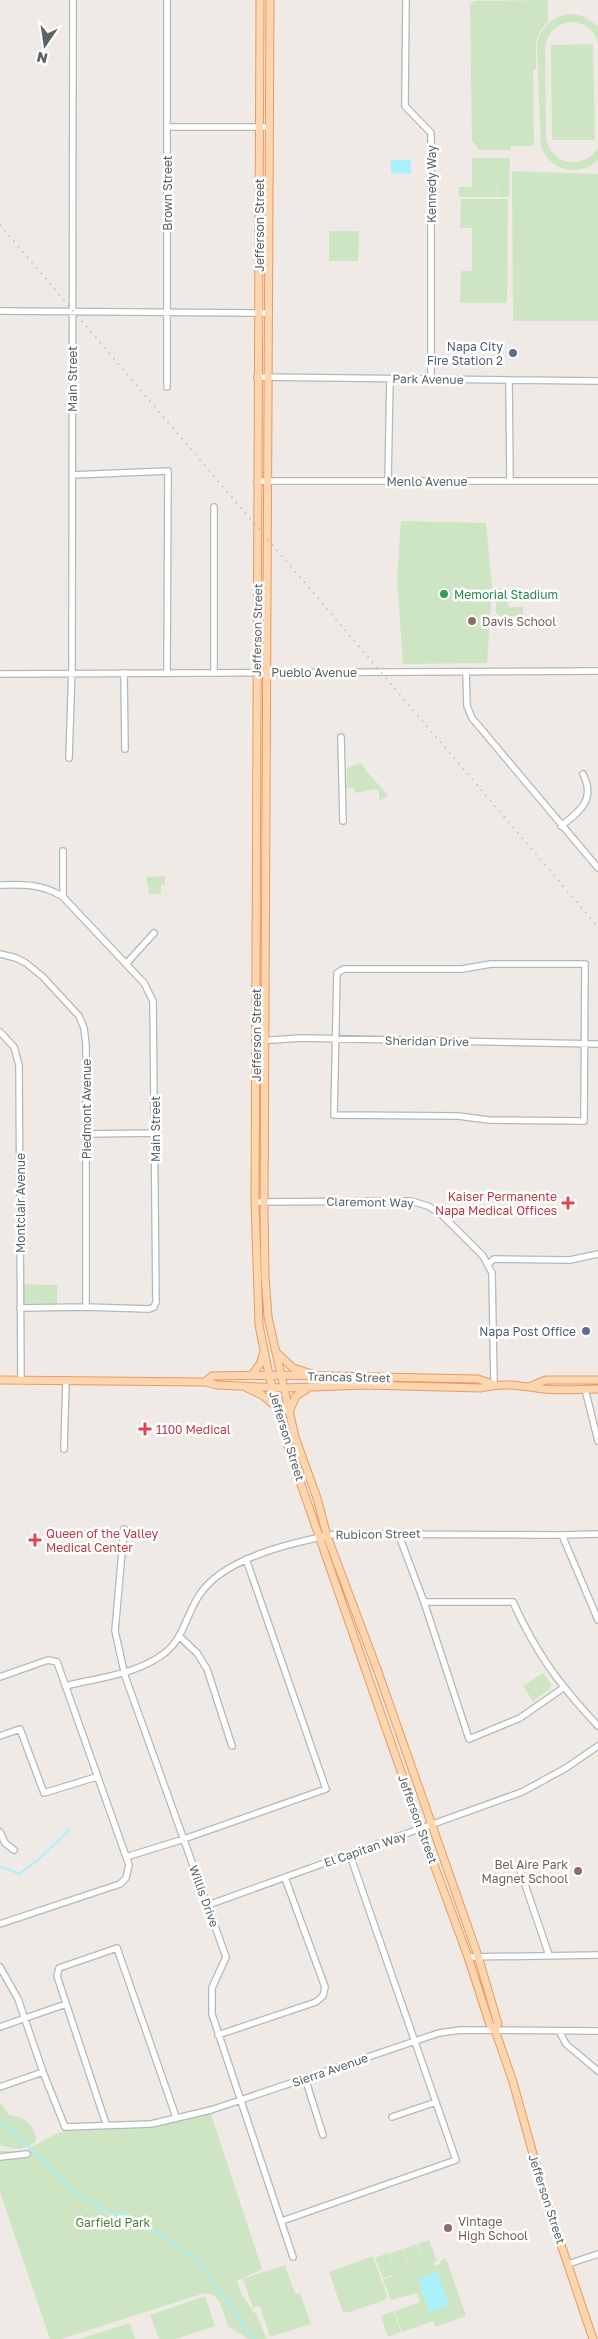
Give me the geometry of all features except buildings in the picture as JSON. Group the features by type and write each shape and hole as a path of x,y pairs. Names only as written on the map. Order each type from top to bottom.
{"main road":[{"name":"Jefferson Street","path":"260,0 256,672 266,1297 294,1437 317,1498 327,1536 348,1587 478,1956 498,2024 495,2030"},
{"name":"Jefferson Street","path":"270,0 267,672 261,1040 255,1202 256,1288 259,1326 269,1375 288,1447 421,1830 468,1956 490,2025 495,2030 513,2082 545,2197 593,2339"},
{"path":"252,1375 260,1364 264,1352"},
{"path":"276,1352 293,1368 322,1377"},
{"name":"Trancas Street","path":"205,1382 212,1376 281,1375 478,1379 494,1384 531,1386 544,1389 598,1389"},
{"path":"365,1385 368,1382 394,1382 398,1378"},
{"path":"400,1387 405,1382 429,1379"},
{"name":"Trancas Street","path":"0,1380 205,1382 216,1385 273,1388 365,1385 482,1388 494,1384"},
{"name":"Trancas Street","path":"531,1386 546,1380 598,1380"},
{"path":"242,1385 262,1395 278,1408"},
{"path":"584,1389 598,1385"},
{"path":"289,1413 297,1394 312,1387"}],"street":[{"name":"Main Street","path":"69,758 71,675 73,0"},
{"name":"Brown Street","path":"167,0 167,387"},
{"name":"Kennedy Way","path":"406,0 404,106 431,133 432,379"},
{"path":"167,127 270,128"},
{"path":"0,311 72,310 268,313"},
{"name":"Park Avenue","path":"257,377 598,381"},
{"path":"388,481 390,379"},
{"path":"509,380 510,480"},
{"path":"72,475 168,471 166,672"},
{"name":"Menlo Avenue","path":"257,481 598,480"},
{"path":"214,507 214,672"},
{"path":"466,672 467,706 472,718 598,868"},
{"name":"Pueblo Avenue","path":"0,674 598,672"},
{"path":"124,673 125,750"},
{"path":"341,737 343,821"},
{"path":"561,826 581,810 587,798 588,783 583,774"},
{"path":"63,897 64,851"},
{"path":"0,884 36,885 54,891 63,897"},
{"name":"Main Street","path":"20,1308 86,1307 149,1309 154,1307 156,1302 153,1002 144,983 63,897"},
{"path":"126,964 154,933"},
{"name":"Piedmont Avenue","path":"0,954 16,958 35,970 82,1021 86,1044 86,1307"},
{"path":"491,964 585,964 584,1121 489,1120 458,1116 334,1115 336,1039 337,973 344,969 462,968 491,964"},
{"name":"Montclair Avenue","path":"0,1032 14,1047 19,1065 21,1380"},
{"name":"Sheridan Drive","path":"261,1040 336,1039 598,1044"},
{"path":"87,1134 155,1133"},
{"name":"Claremont Way","path":"255,1202 385,1200 421,1203 439,1212 488,1264 494,1281 494,1384"},
{"path":"488,1264 494,1259 570,1260 598,1254"},
{"path":"64,1449 66,1381"},
{"path":"584,1389 598,1441"},
{"name":"Willis Drive","path":"124,1529 116,1631 124,1672 226,1957 211,1997 212,2014 293,2257"},
{"path":"398,1533 424,1602 469,1739 520,1718 562,1688"},
{"name":"Rubicon Street","path":"65,1686 124,1672 162,1655 180,1636 200,1592 217,1575 246,1559 319,1537 398,1533 562,1536 598,1534"},
{"path":"562,1536 598,1620"},
{"path":"126,1857 326,1790 246,1559"},
{"path":"424,1602 513,1602 528,1635 562,1688 598,1726"},
{"path":"180,1636 197,1653 208,1669 232,1746"},
{"path":"0,1677 48,1660 57,1662 96,1777 129,1865 126,1878 120,1884 0,1924"},
{"path":"0,1736 20,1730 44,1793 96,1777"},
{"name":"El Capitan Way","path":"208,1905 421,1830 522,1792 566,1768 598,1746"},
{"path":"0,1832 5,1843 14,1850"},
{"path":"282,2221 456,2160 416,2040 350,1855"},
{"path":"520,1870 549,1955"},
{"path":"218,2035 316,2002 323,1996 325,1987 285,1878"},
{"path":"106,2124 57,1976 59,1968 117,1948 176,2117"},
{"path":"468,1956 598,1955"},
{"path":"0,1967 10,1983 25,2018 43,2072 0,2086"},
{"path":"0,2026 66,2004"},
{"name":"Sierra Avenue","path":"43,2072 65,2126 151,2124 211,2110 416,2040 451,2031 598,2030"},
{"path":"559,2031 566,2044 598,2071"},
{"path":"305,2078 323,2135"},
{"path":"392,2117 436,2102"},
{"path":"0,2157 27,2154"},
{"path":"568,2264 598,2254"}],"green space":[{"path":"548,0 548,21 541,30 536,42 536,69 533,70 534,143 532,146 511,146 511,150 479,150 472,141 470,5 474,1"},
{"path":"571,14 583,16 598,26 598,41 593,32 585,26 568,22 560,25 547,39 545,49 546,136 548,146 553,153 567,162 584,160 592,156 598,148 598,160 590,166 574,170 566,169 551,162 541,147 537,49 540,35 547,25 557,18"},
{"path":"593,44 595,140 552,140 551,45"},
{"path":"472,158 510,158 509,197 498,197 498,178 497,197 459,197 459,187 472,187"},
{"path":"512,171 598,174 598,321 513,321"},
{"path":"461,199 508,199 507,303 460,303 461,271 472,271 472,228 460,228"},
{"path":"329,231 359,231 358,261 329,261"},
{"name":"Memorial Stadium","path":"401,521 486,523 492,589 487,663 403,664 397,579"},
{"path":"496,588 508,588 508,604 510,607 523,607 523,617 500,616 496,613"},
{"path":"360,763 388,796 379,801 379,791 376,789 355,793 354,788 346,788 347,768"},
{"path":"165,876 165,885 161,885 161,894 149,894 148,886 153,885 147,885 147,877"},
{"path":"20,1284 57,1285 57,1307 20,1308"},
{"path":"543,1673 551,1684 550,1689 533,1701 523,1686"},
{"path":"0,2102 9,2115 28,2122 35,2134 36,2140 32,2144 24,2148 10,2148 0,2145"},
{"name":"Garfield Park","path":"194,2114 211,2114 262,2269 237,2281 242,2295 257,2316 267,2339 248,2339 228,2326 220,2303 214,2295 205,2293 61,2339 50,2339 0,2192 0,2151 24,2151 56,2134 73,2128 159,2123"},
{"path":"429,2240 437,2261 434,2262 435,2266 441,2264 440,2261 446,2258 466,2316 435,2327 433,2321 402,2332 394,2311 420,2302 417,2293 391,2300 383,2280 396,2274 383,2278 375,2258 388,2253 394,2269 389,2254 402,2249 409,2271 403,2249 416,2244 424,2266 417,2244"},
{"path":"373,2256 387,2296 385,2300 349,2312 343,2312 329,2272"},
{"path":"285,2265 295,2294 300,2293 311,2324 270,2337 260,2306 253,2308 243,2279"},
{"path":"205,2296 215,2326 176,2339 159,2339 150,2315"},
{"path":"393,2311 401,2332 388,2337 381,2316"},
{"path":"130,2323 135,2339 80,2339"}],"water":[{"path":"391,160 411,160 411,174 391,173"},
{"path":"437,2272 449,2305 429,2312 418,2279"}],"waterway":[{"path":"0,1866 19,1874 39,1859 69,1830"},
{"path":"0,2121 48,2164 73,2190 108,2213 130,2216 195,2257 254,2339"}],"railway":[{"path":"0,225 598,927"}],"place":[{"name":"Napa City Fire Station 2","path":"513,353"},
{"name":"Memorial Stadium","path":"444,594"},
{"name":"Davis School","path":"472,621"},
{"name":"Kaiser Permanente Napa Medical Offices","path":"568,1203"},
{"name":"Napa Post Office","path":"586,1331"},
{"name":"1100 Medical","path":"145,1429"},
{"name":"Queen of the Valley Medical Center","path":"35,1540"},
{"name":"Bel Aire Park Magnet School","path":"578,1871"},
{"name":"Vintage High School","path":"448,2228"}]}
